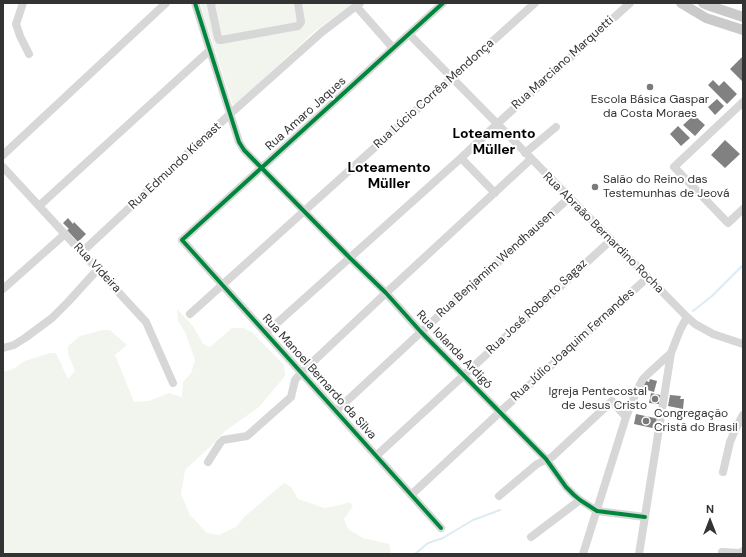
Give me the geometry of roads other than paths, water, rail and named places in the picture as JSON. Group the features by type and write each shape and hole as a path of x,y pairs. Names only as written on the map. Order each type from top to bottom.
{"main road":[{"path":"680,3 706,18 743,30"},
{"path":"707,4 743,17"}],"street":[{"path":"22,3 16,24 29,54"},
{"path":"3,155 166,3"},
{"name":"Rua Iolanda Ardigó","path":"195,3 241,147 386,293 421,332 546,459 566,487 580,500 596,511 645,517"},
{"path":"212,3 219,40 298,26 301,22 298,3"},
{"name":"Rua Amaro Jaques","path":"182,240 443,3"},
{"name":"Rua Lúcio Corrêa Mendonça","path":"190,314 535,3"},
{"name":"Rua Marciano Marquetti","path":"266,333 461,158 630,3"},
{"path":"358,4 393,48"},
{"name":"Rua Edmundo Kienast","path":"82,252 230,114 322,32 358,4"},
{"path":"695,11 707,4"},
{"name":"Rua Abraão Bernardino Rocha","path":"409,34 647,278 687,317 695,324 713,334 743,344"},
{"path":"39,206 210,50"},
{"path":"743,102 674,167 728,223 743,209"},
{"path":"208,462 223,440 247,436 291,398 295,380 301,373 495,193 556,127"},
{"path":"461,158 495,193"},
{"name":"Rua Videira","path":"3,167 146,322 173,382"},
{"name":"Rua Benjamim Wendhausen","path":"336,411 569,198"},
{"path":"3,289 65,234"},
{"name":"Rua Manoel Bernardo da Silva","path":"182,240 441,528"},
{"name":"Rua José Roberto Sagaz","path":"376,456 610,240"},
{"path":"3,348 26,338 52,318 98,269"},
{"name":"Rua Júlio Joaquim Fernandes","path":"411,495 647,278"},
{"path":"639,554 671,353 687,317"},
{"path":"583,554 626,417 638,388 643,379 671,353"},
{"path":"499,496 537,464 552,457 612,401 626,417"},
{"path":"723,472 730,442 743,415"},
{"path":"531,537 580,500"},
{"path":"722,552 741,553"}],"waterway":[{"path":"693,311 712,296 743,265"},
{"path":"415,554 428,543 443,538 473,520 500,510"}],"place":[{"name":"Escola Básica Gaspar da Costa Moraes","path":"650,87"},
{"name":"Salão do Reino das Testemunhas de Jeová","path":"595,187"},
{"name":"Igreja Pentecostal de Jesus Cristo","path":"655,399"},
{"name":"Congregação Cristã do Brasil","path":"646,421"}],"district":[{"name":"Loteamento Müller","path":"494,142"},
{"name":"Loteamento Müller","path":"389,176"}]}
